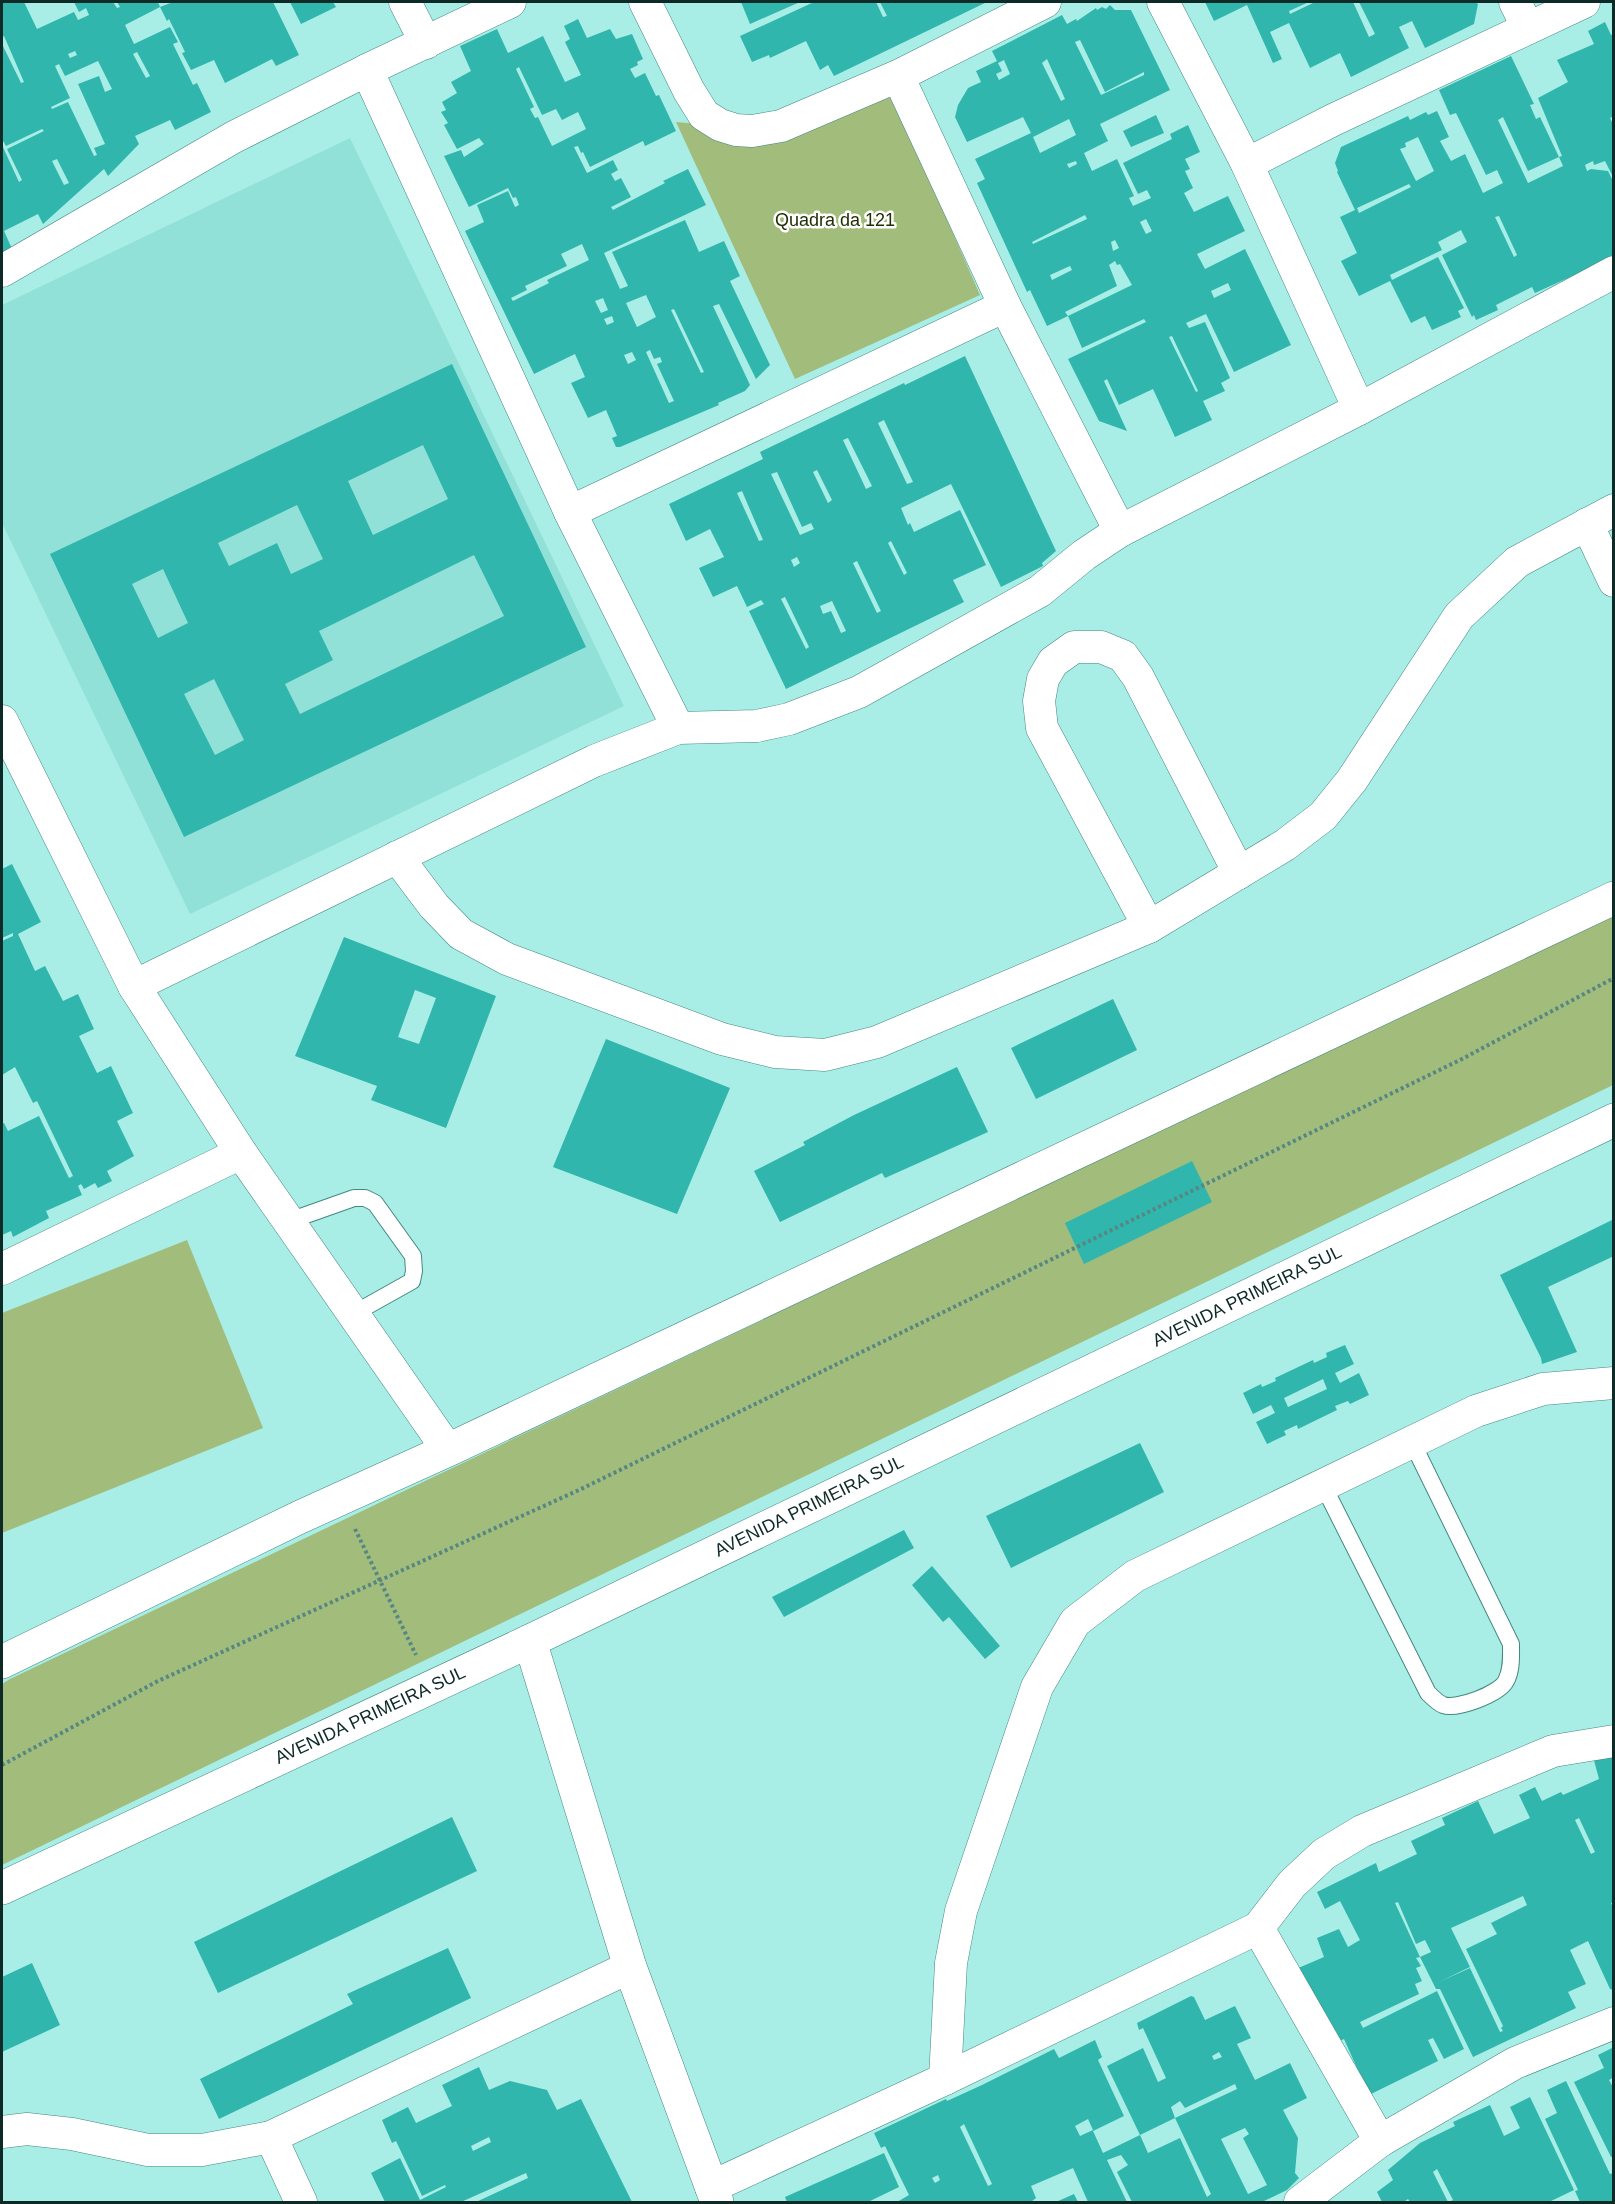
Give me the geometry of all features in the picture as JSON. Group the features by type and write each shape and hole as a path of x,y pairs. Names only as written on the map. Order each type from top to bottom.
{"street":[{"path":"405,2 426,43"},
{"path":"2,271 234,137 510,2"},
{"path":"645,2 689,91 704,115 720,125 736,130 752,131 781,126 898,76 1045,2"},
{"path":"1163,2 1247,164 1359,409"},
{"path":"1247,164 1333,120 1521,15 1584,2"},
{"path":"367,70 570,512 678,728"},
{"path":"898,76 1005,306 1120,531"},
{"path":"134,986 594,761 678,728 757,726 789,719 859,692 1040,591 1084,555 1120,531 1359,409 1614,272"},
{"path":"570,512 1005,306"},
{"path":"397,857 434,906 461,934 507,959 722,1039 775,1052 825,1055 878,1042 1149,927 1285,845 1323,816 1352,780 1459,616 1517,562 1600,517 1614,581"},
{"path":"1149,927 1042,728 1039,701 1043,679 1053,662 1074,647 1101,647 1123,657 1138,677 1239,873"},
{"path":"2,721 10,761 134,986 241,1153 447,1450"},
{"path":"2,1662 340,1498 447,1450 1614,898"},
{"name":"AVENIDA PRIMEIRA SUL","path":"2,1888 530,1641 1614,1120"},
{"path":"2,1269 241,1153"},
{"path":"945,2079 951,1963 961,1911 1037,1687 1075,1622 1135,1576 1476,1411 1543,1389 1614,1383"},
{"path":"530,1641 630,1967 714,2195 945,2079 1258,1928 1292,1884 1324,1854 1362,1831 1552,1751 1614,1742"},
{"path":"1258,1928 1380,2141"},
{"path":"2,2132 27,2129 61,2133 148,2150 202,2150 271,2137 630,1967"},
{"path":"1300,2202 1380,2141 1515,2063 1614,2023"},
{"path":"271,2137 301,2202"}],"lane":[{"path":"289,1221 354,1198 365,1198 375,1203 413,1256 412,1281 353,1314"},
{"path":"1323,1485 1428,1693 1442,1705 1457,1705 1493,1693 1506,1682 1510,1665 1510,1644 1412,1442"}],"path":[{"path":"2,1765 158,1681 579,1490 1462,1059 1614,978"},
{"path":"340,1498 430,1686"}],"shaded area":[{"path":"350,138 624,706 190,914 2,523 2,305"}],"green space":[{"name":"Quadra da 121","path":"882,71 980,295 795,379 676,122 755,129"},
{"path":"1613,914 1613,1085 2,1865 2,1684 10,1679"},
{"path":"187,1240 263,1428 2,1533 2,1313"}],"building":[{"path":"2,2 24,2 37,29 74,12 78,20 89,15 86,8 79,12 74,2 113,2 117,8 120,7 117,2 158,2 160,7 125,25 134,44 170,27 178,42 173,44 193,85 197,83 211,112 175,130 170,120 135,136 139,144 108,176 104,169 43,224 38,214 4,231 13,251 2,257 2,145 19,182 22,180 7,149 44,131 42,129 6,146 2,139 2,44 21,83 24,82 4,36 2,37","holes":["75,51 77,55 70,58 68,54","137,52 150,76 146,78 133,54","98,61 112,89 105,92 99,76 78,84 105,144 94,148 97,155 94,156 68,102 52,109 51,107 70,98 55,66 59,64 65,76","57,159 69,183 64,185 52,161"]},
{"path":"173,2 273,2 299,55 276,66 272,59 225,83 214,60 191,70 169,19 167,21 160,7"},
{"path":"290,2 333,2 336,7 301,24"},
{"path":"741,2 800,2 750,24"},
{"path":"814,2 876,2 883,17 887,16 880,2 987,2 834,76 828,65 820,70 806,41 770,58 769,55 752,62 740,36"},
{"path":"1205,2 1309,2 1289,11 1290,14 1315,2 1353,2 1369,37 1375,34 1359,2 1475,2 1478,4 1474,24 1425,48 1412,21 1399,27 1409,48 1351,77 1340,53 1310,68 1289,23 1270,32 1282,59 1273,63 1247,5 1214,21"},
{"path":"1110,5 1115,10 1131,10 1170,90 1100,124 1108,141 1084,153 1092,171 1117,159 1134,196 1129,198 1133,206 1151,198 1147,190 1138,194 1123,163 1172,139 1170,134 1188,125 1200,152 1185,159 1190,169 1185,171 1193,188 1184,193 1194,212 1228,196 1245,231 1197,254 1205,269 1245,249 1291,345 1234,372 1206,314 1186,323 1189,328 1205,322 1230,378 1221,383 1225,391 1203,401 1212,420 1175,437 1153,389 1119,405 1107,379 1104,381 1127,431 1099,421 1068,359 1146,322 1144,319 1082,348 1068,316 1047,326 1030,290 1027,292 977,183 985,179 975,159 1031,133 1023,117 967,142 955,117 958,105 968,88 981,82 976,71 997,61 992,51 1062,15 1067,24 1076,19 1077,21 1096,8 1097,10 1102,7 1106,9","holes":["1080,40 1105,92 1144,72 1144,75 1101,95 1075,42","1047,59 1065,99 1061,101 1042,63","1004,60 1010,74 999,80 996,74 1002,71 998,63","1069,119 1076,135 1040,153 1033,137","1076,161 1077,164 1069,168 1067,164","1085,215 1087,219 1033,244 1032,242","1146,219 1152,231 1146,234 1140,222","1115,240 1119,248 1113,251 1111,242","1115,261 1117,265 1120,264 1132,285 1068,316 1065,312 1117,286 1109,265","1070,266 1072,270 1052,280 1050,275","1228,283 1231,290 1214,298 1211,291","1172,336 1198,391 1196,392 1169,337"]},
{"path":"578,19 587,38 610,29 616,39 632,34 643,59 630,69 635,78 645,73 656,96 659,95 676,131 645,146 643,141 590,167 583,152 581,153 578,146 574,147 587,173 613,160 618,170 611,174 615,181 621,178 631,197 611,207 613,210 688,169 706,205 604,253 620,289 628,286 612,252 685,220 699,252 724,241 740,276 730,281 770,365 756,379 719,304 713,306 750,385 745,391 718,403 719,405 620,447 616,447 612,438 617,436 606,410 588,418 571,383 585,377 575,354 534,374 465,231 484,222 477,205 508,191 515,207 519,205 516,197 513,198 508,188 469,207 444,156 461,150 464,157 484,144 479,138 457,149 444,125 448,123 441,112 446,110 442,102 457,93 451,82 471,71 460,46 497,29 508,53 543,36 565,82 581,75 565,42 570,39 564,26","holes":["519,67 542,115 556,109 562,120 578,112 586,129 552,146 538,117 535,118 530,109 534,107 516,69","582,244 589,260 547,280 549,283 513,301 511,298 527,290 525,286 567,266 561,254","646,295 656,317 637,327 626,303","603,298 608,310 601,313 595,301","674,309 704,372 701,373 671,310","612,316 614,322 607,325 604,319","650,350 654,359 660,357 662,362 657,364 674,401 669,403 646,352","632,352 636,360 628,364 624,355"]},
{"path":"1605,22 1611,35 1614,34 1614,116 1610,118 1614,126 1614,179 1605,161 1594,165 1593,161 1585,165 1587,171 1591,169 1608,171 1614,183 1614,257 1535,293 1532,287 1496,305 1498,310 1476,320 1474,315 1472,317 1442,255 1467,242 1461,230 1438,242 1442,250 1390,275 1392,280 1438,257 1464,308 1458,311 1461,317 1432,330 1425,316 1411,323 1390,281 1359,296 1341,261 1357,253 1340,217 1355,210 1335,163 1341,147 1408,116 1410,120 1426,112 1428,115 1437,111 1449,137 1440,141 1451,161 1465,154 1483,193 1503,183 1497,170 1486,175 1456,113 1450,115 1439,90 1511,56 1534,104 1530,105 1536,119 1540,117 1559,157 1562,156 1538,98 1568,82 1557,60 1594,44 1588,31","holes":["1503,117 1528,171 1559,157 1563,166 1528,183 1498,120","1418,137 1434,171 1416,181 1400,149 1406,147 1405,143","1409,184 1411,187 1359,213 1357,208","1499,216 1517,255 1514,257 1495,217"]},
{"path":"1156,115 1164,133 1131,147 1123,131"},
{"path":"965,356 1056,551 1042,563 1043,566 1001,587 951,484 901,508 908,525 910,523 914,532 960,510 986,565 953,580 964,602 786,689 749,611 764,604 761,600 747,607 737,586 713,597 699,568 724,557 710,529 686,541 669,504 763,459 760,452 904,383 905,385","holes":["884,420 913,482 907,484 878,423","848,438 872,486 866,489 843,440","817,470 832,500 828,503 813,472","777,472 802,527 811,523 814,529 800,535 771,474","742,491 763,540 759,541 737,493","891,541 907,573 904,575 888,543","797,557 800,563 794,567 791,560","857,561 881,611 877,613 853,563","785,597 809,647 806,649 781,599","832,601 846,631 841,633 831,611 823,614 820,606"]},
{"path":"452,364 586,647 184,837 50,554","holes":["423,445 448,499 373,535 348,481","297,505 323,559 291,574 277,543 229,566 218,543","474,555 504,616 300,714 285,684 333,660 319,631","163,569 188,623 158,638 132,584","214,679 244,740 215,755 184,694"]},
{"path":"12,864 41,922 18,934 35,971 45,966 63,1001 78,994 94,1029 79,1036 97,1073 111,1066 133,1113 117,1121 134,1156 107,1171 112,1181 98,1188 95,1183 84,1189 81,1184 78,1186 82,1195 46,1211 49,1218 13,1237 11,1231 2,1235 2,1124 4,1123 8,1131 39,1116 69,1178 73,1176 37,1101 33,1103 15,1067 2,1075 2,941 13,936 13,933 2,938 2,869"},
{"path":"344,937 496,996 446,1128 371,1100 377,1086 295,1056","holes":["415,990 436,998 419,1044 398,1037"]},
{"path":"1113,999 1137,1050 1036,1099 1011,1048"},
{"path":"606,1039 730,1088 677,1214 553,1167"},
{"path":"957,1067 988,1132 885,1178 882,1173 780,1222 754,1171 805,1145 803,1142 854,1115"},
{"path":"1192,1161 1212,1202 1084,1264 1065,1223"},
{"path":"1614,1219 1614,1256 1548,1287 1577,1352 1542,1364 1500,1275"},
{"path":"1345,1345 1354,1364 1335,1373 1340,1383 1359,1373 1369,1395 1350,1404 1348,1401 1335,1406 1337,1410 1298,1429 1297,1425 1284,1431 1286,1435 1267,1444 1256,1422 1275,1413 1271,1405 1253,1414 1243,1393 1261,1384 1262,1387 1276,1381 1275,1378 1313,1360 1314,1363 1327,1357 1326,1353","holes":["1323,1379 1327,1389 1288,1407 1284,1398"]},
{"path":"1140,1443 1164,1492 1011,1568 986,1516"},
{"path":"904,1530 914,1548 784,1617 772,1597"},
{"path":"932,1566 1000,1646 985,1659 949,1617 943,1622 912,1585"},
{"path":"1592,1753 1614,1754 1614,1903 1611,1903 1614,1910 1614,1990 1610,1989 1588,1941 1570,1950 1586,1984 1568,1992 1576,2008 1473,2057 1440,1989 1436,1989 1420,1957 1416,1958 1421,1966 1416,1968 1422,1981 1415,1984 1419,1994 1360,2022 1363,2028 1437,1991 1464,2049 1444,2059 1433,2038 1428,2040 1438,2061 1369,2095 1344,2039 1333,2044 1296,1969 1324,1957 1317,1938 1339,1929 1348,1947 1360,1940 1340,1901 1325,1909 1317,1892 1376,1863 1379,1872 1417,1854 1411,1841 1445,1825 1442,1818 1478,1801 1494,1834 1530,1818 1519,1795 1535,1787 1542,1801 1561,1792 1563,1795 1599,1779","holes":["1579,1818 1595,1852 1591,1854 1575,1820","1523,1896 1527,1905 1491,1923 1497,1934 1466,1949 1503,2026 1501,2028 1503,2031 1500,2032 1470,1968 1439,1982 1470,1967 1451,1928","1398,1902 1416,1944 1425,1940 1431,1952 1420,1957 1395,1903"]},
{"path":"452,1817 477,1871 218,1993 194,1942"},
{"path":"448,1948 471,1998 219,2119 200,2079 353,2004 347,1994"},
{"path":"32,1963 60,2025 2,2052 2,1977"},
{"path":"1191,1996 1194,1997 1205,2020 1235,2006 1251,2038 1237,2044 1255,2080 1290,2063 1307,2098 1283,2110 1298,2138 1295,2173 1299,2178 1287,2190 1262,2202 1132,2202 1117,2172 1128,2165 1121,2155 1107,2160 1127,2202 1088,2202 1073,2168 1031,2186 1036,2198 1031,2202 897,2202 909,2195 885,2146 881,2148 874,2133 946,2099 947,2101 982,2085 1054,2049 1059,2058 1095,2040 1102,2057 1098,2060 1124,2116 1093,2131 1103,2153 1140,2135 1107,2066 1143,2048 1158,2082 1166,2078 1143,2028 1139,2030 1137,2023","holes":["1219,2052 1222,2057 1214,2060 1212,2056","1235,2084 1237,2089 1175,2118 1171,2107 1180,2101 1185,2108","1175,2118 1211,2194 1207,2197 1180,2138 1148,2153 1140,2135","1088,2119 1093,2130 1080,2136 1075,2126","964,2124 992,2184 988,2186 960,2127","1245,2128 1249,2134 1243,2138 1267,2185 1248,2194 1221,2139","938,2175 940,2180 935,2183 932,2178"]},
{"path":"1614,2047 1614,2077 1609,2080 1614,2089 1614,2156 1611,2157 1574,2082 1604,2068 1598,2055"},
{"path":"479,2067 489,2090 510,2081 547,2090 557,2110 581,2099 632,2202 476,2202 528,2178 526,2173 461,2202 385,2202 371,2173 400,2158 420,2200 446,2187 445,2185 422,2196 396,2141 392,2143 382,2120 408,2107 416,2123 452,2106 442,2085","holes":["489,2137 491,2142 473,2151 471,2146"]},
{"path":"1566,2081 1610,2174 1614,2173 1614,2202 1580,2202 1575,2191 1578,2190 1545,2119 1557,2113 1547,2090"},
{"path":"1530,2097 1574,2190 1549,2202 1449,2202 1453,2200 1437,2169 1433,2172 1448,2202 1410,2202 1408,2199 1404,2202 1382,2202 1377,2192 1393,2180 1388,2170 1420,2143 1455,2126 1453,2122 1490,2105 1504,2136 1520,2128 1510,2107"},
{"path":"884,2153 899,2187 868,2202 787,2202 785,2197"},
{"path":"1074,2194 1078,2202 1056,2202"}]}
